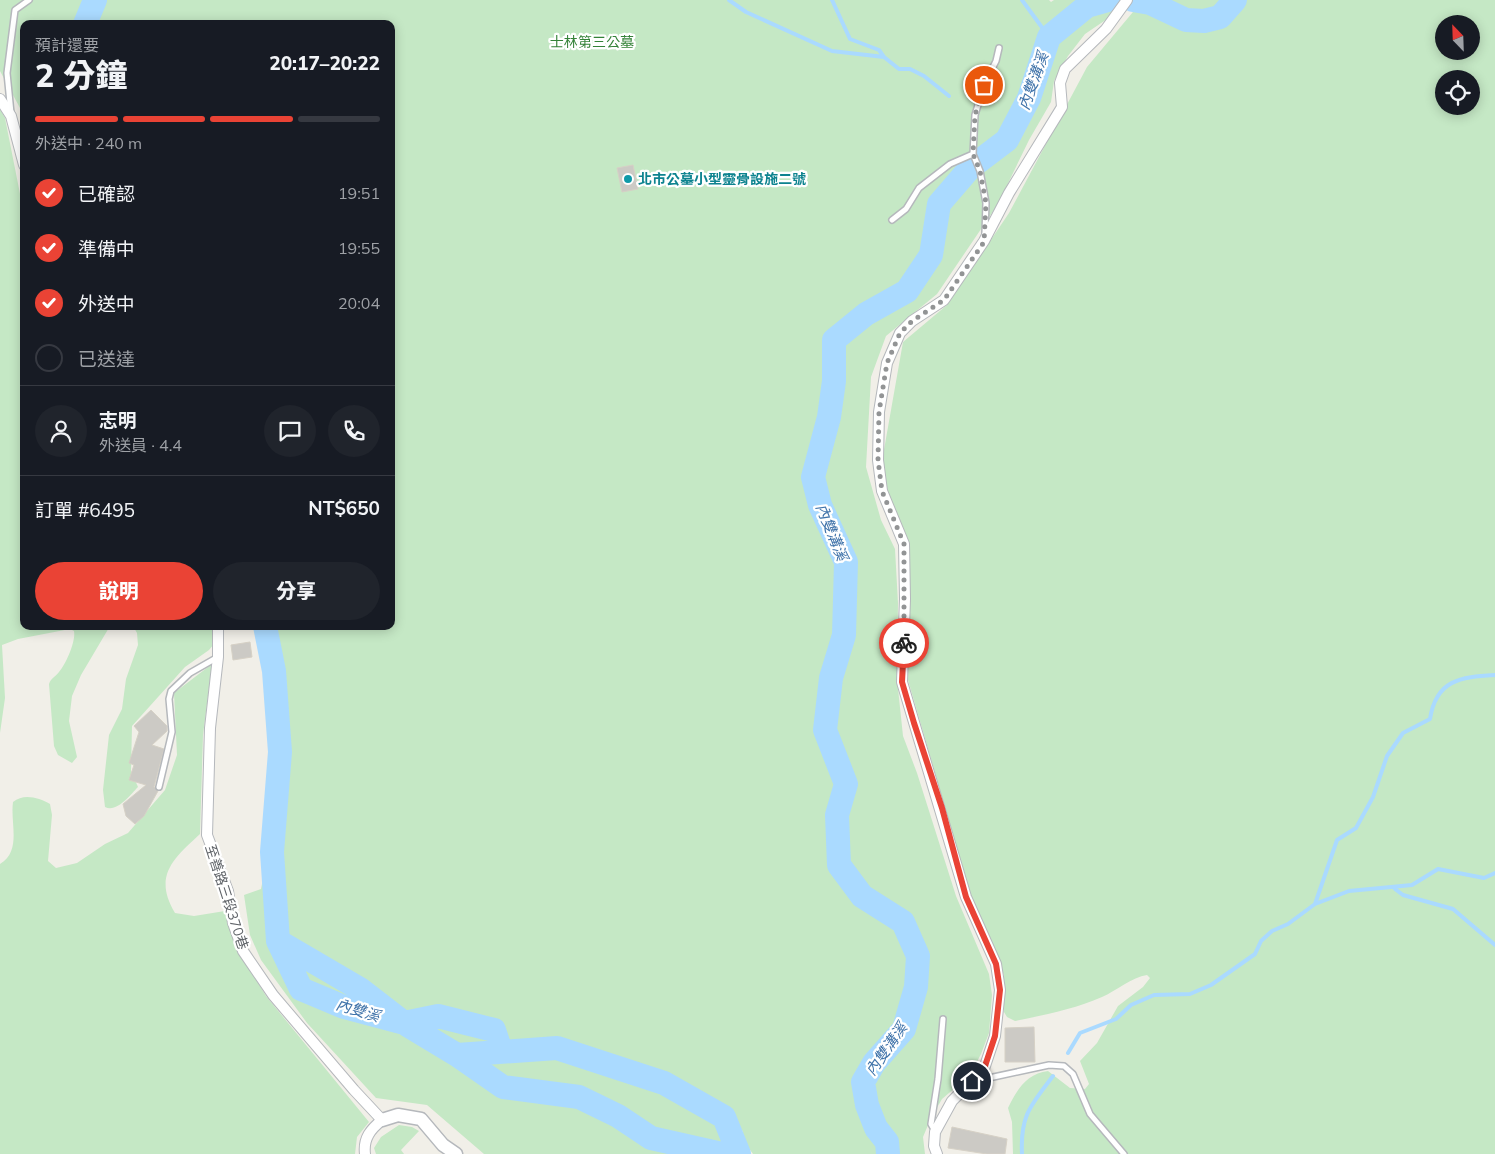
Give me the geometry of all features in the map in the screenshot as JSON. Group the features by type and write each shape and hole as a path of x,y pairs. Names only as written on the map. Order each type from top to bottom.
{"street":[{"path":"937,1154 934,1146 936,1132 952,1100 984,1069 995,1036 1000,990 996,964 966,897 902,682 905,599 904,544 882,491 878,460 879,412 887,363 900,333 912,321 944,300 984,242 1009,193 1062,107 1060,83 1065,69 1106,29 1127,0"},
{"path":"0,99 11,116 20,150"},
{"name":"至善路三段370巷","path":"218,630 218,657 210,728 207,835 228,891 233,923 243,951 273,995 382,1120"},
{"path":"365,1154 367,1138 372,1129 382,1120 398,1115 421,1119 443,1145 456,1154"}],"lane":[{"path":"11,116 7,73 15,10 29,0"},
{"path":"984,242 986,203 980,171 973,154 975,115 984,85 996,61 999,48"},
{"path":"892,220 906,209 918,188 950,164 973,154"},
{"path":"159,787 172,732 169,698 171,692 190,673 218,657"},
{"path":"936,1132 931,1124 938,1079 943,1019"},
{"path":"972,1081 1049,1065 1064,1066 1073,1074 1090,1114 1124,1154"}],"green space":[{"name":"士林第三公墓","path":"0,0 1049,0 1051,2 1054,0 1122,0 1113,15 1085,34 1068,56 1054,81 1051,102 1029,140 998,204 937,294 886,336 871,377 866,467 881,520 895,549 898,603 897,679 903,736 917,773 956,896 989,974 992,995 989,1033 981,1054 970,1075 942,1099 931,1118 923,1137 925,1154 753,1154 741,1137 743,1132 734,1116 729,1114 723,1121 726,1154 484,1154 427,1105 376,1098 307,1023 261,960 250,935 244,895 261,889 274,824 265,630 395,630 395,20 20,20 20,108 0,71"},
{"path":"1143,0 1495,0 1495,1154 1013,1154 1012,1122 1008,1108 1019,1089 1034,1075 1048,1071 1070,1088 1085,1089 1089,1084 1080,1061 1097,1043 1118,1006 1143,987 1150,978 1147,975 1141,976 1092,1001 1048,1014 1015,1021 1007,1017 1004,1012 1004,975 971,896 908,680 910,544 888,492 882,461 903,342 947,305 1009,213 1087,67"},
{"path":"0,109 5,118 20,194 20,630 65,630 18,639 2,645 5,698 0,733"},
{"path":"72,630 108,630 81,675 72,696 69,721 77,757 72,763 58,755 54,746 49,684 62,668 70,652 74,631"},
{"path":"135,630 213,630 214,644 209,650 185,667 132,726 131,771 138,787 119,805 110,808 105,807 103,790 109,735 122,709 126,679 138,645"},
{"path":"212,664 203,735 200,834 174,860 169,869 166,878 166,889 169,900 175,913 194,916 225,911 240,953 266,996 369,1122 357,1137 355,1154 0,1154 0,864 11,852 13,844 13,802 27,797 36,798 50,804 52,815 48,861 56,868 77,863 105,844 128,833 165,790 177,755 174,693"},
{"path":"399,1125 412,1127 419,1131 401,1150 404,1154 376,1154 374,1148 381,1137"}],"building":[{"name":"北市公墓小型靈骨設施二號","path":"633,165 638,189 622,192 617,168"},
{"path":"250,642 252,657 233,660 231,645"},
{"path":"151,710 167,726 167,731 152,745 164,749 154,787 158,791 144,816 135,824 126,816 123,804 146,785 129,780 134,765 129,763 139,732 134,726"},
{"path":"1034,1027 1035,1062 1005,1062 1005,1028"},
{"path":"952,1127 1007,1139 1005,1154 987,1154 948,1148"}],"waterway":[{"name":"內雙溪","path":"87,20 95,0"},
{"path":"729,0 746,12 832,51 884,57 899,69 910,69 924,76 949,96"},
{"path":"832,0 850,39 879,50 884,57"},
{"path":"1022,0 1049,37"},
{"name":"內雙溝溪","path":"888,1154 887,1142 876,1128 867,1105 863,1082 874,1063 904,1029 916,987 918,956 903,922 862,896 839,865 837,815 846,784 825,730 831,678 844,635 846,562 820,505 813,477 829,417 834,381 834,340 866,314 907,291 931,255 939,204 970,168 1007,140 1029,98 1049,37 1087,6 1108,0"},
{"name":"內雙溝溪","path":"1133,0 1150,3 1186,20 1204,21 1220,17 1235,0"},
{"name":"內雙溝溪","path":"968,162 970,168"},
{"name":"內雙溪","path":"266,630 274,671 280,752 272,852 278,941 301,989 344,1007 404,1023 457,1055 557,1048 664,1083 724,1117 739,1154"},
{"path":"1315,904 1337,840 1356,828 1373,797 1387,756 1403,733 1430,719 1433,706 1444,688 1452,683 1471,677 1495,675"},
{"path":"1068,1053 1080,1033 1116,1019 1131,1005 1154,995 1190,994 1211,985 1255,954 1261,941 1272,931 1288,924 1315,904 1349,891 1412,885 1438,869 1484,878 1495,873"},
{"path":"1395,889 1403,895 1453,909 1495,945"},
{"path":"278,941 360,989 404,1023 438,1016 494,1030 501,1051"},
{"path":"457,1055 503,1087 579,1097 618,1116 651,1138 722,1154"},
{"path":"1022,1154 1023,1129 1028,1111 1053,1076"}],"way so far":[{"path":"904,643 904,544 882,491 878,460 879,412 887,363 900,333 912,321 944,300 984,242 986,203 980,171 973,154 975,115 984,85"}],"place":[{"name":"北市公墓小型靈骨設施二號","path":"628,179"}],"route":[{"path":"904,643 902,682 942,808 966,897 996,964 1000,990 995,1036 984,1069 972,1081"}]}
